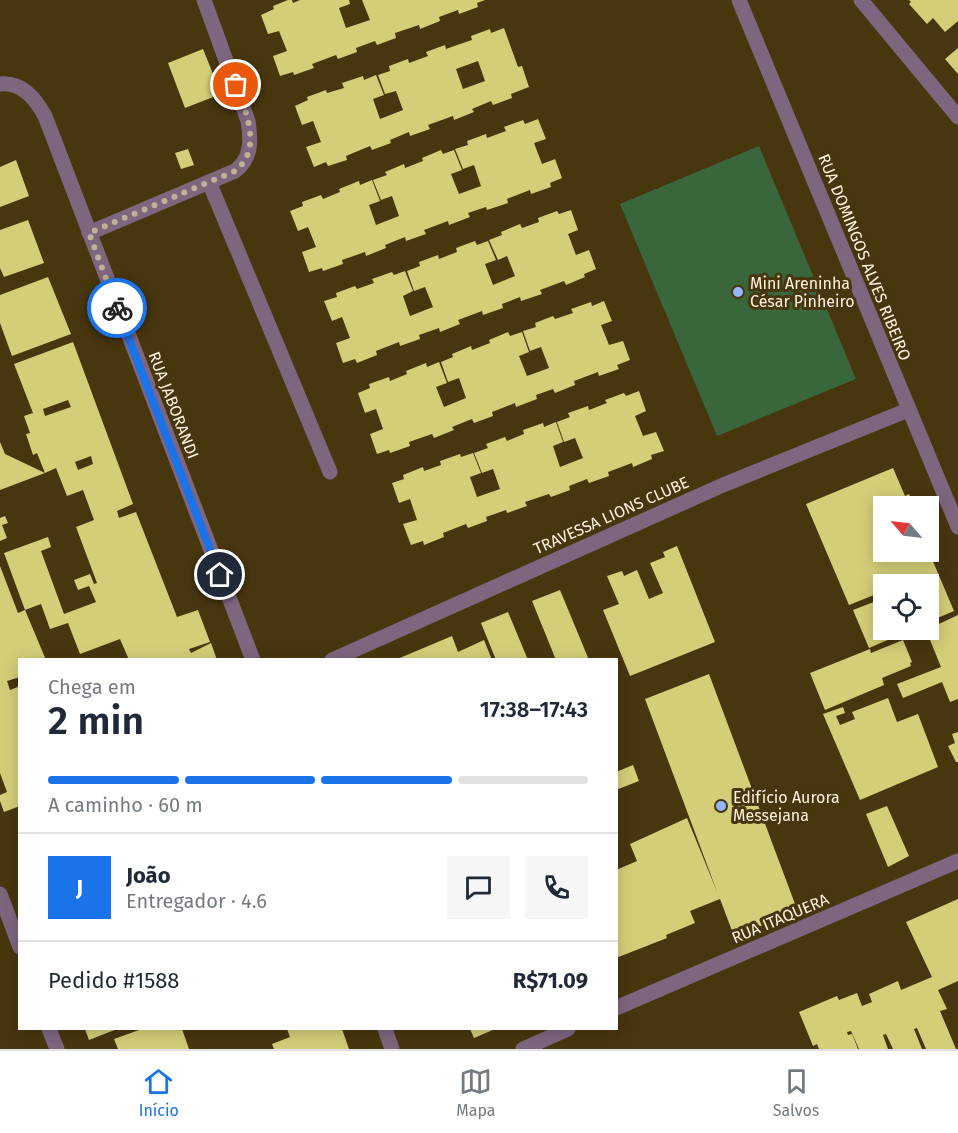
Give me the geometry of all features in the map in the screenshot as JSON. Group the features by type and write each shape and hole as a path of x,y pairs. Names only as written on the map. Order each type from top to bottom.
{"street":[{"path":"89,233 235,171 248,158 251,141 243,106 204,0"},
{"name":"RUA DOMINGOS ALVES RIBEIRO","path":"739,0 958,527"},
{"path":"861,0 958,117"},
{"name":"RUA JABORANDI","path":"1,83 19,86 27,91 45,116 252,658"},
{"path":"209,182 330,472"},
{"name":"TRAVESSA LIONS CLUBE","path":"336,658 723,485 908,410"},
{"name":"RUA ITAQUERA","path":"618,1007 958,861"},
{"path":"0,894 18,942"},
{"path":"49,1030 57,1049"},
{"path":"385,1030 392,1049"},
{"path":"523,1049 566,1030"}],"green space":[{"name":"Mini Areninha César Pinheiro","path":"759,146 856,379 717,436 620,204"}],"building":[{"path":"292,0 293,3 300,0 349,0 350,4 339,8 346,28 370,20 362,0 485,0 477,3 478,7 459,14 458,10 439,17 440,21 420,29 419,25 395,33 396,38 377,45 375,41 356,48 357,52 338,59 336,55 312,64 314,68 294,75 293,72 280,76 273,56 287,51 279,31 268,34 261,15 274,9 273,6"},
{"path":"909,0 958,0 958,21 945,32 933,18 927,24 909,4 911,2"},
{"path":"504,28 518,67 522,66 529,87 511,94 512,98 493,105 491,101 472,109 474,112 454,120 453,116 428,125 430,129 410,136 409,132 390,140 391,143 372,150 370,146 346,156 347,160 328,166 326,162 314,167 306,147 321,142 313,121 302,125 295,106 308,100 307,97 326,90 327,93 344,88 342,83 363,76 364,80 376,75 384,95 373,99 380,119 403,110 396,91 385,94 378,75 390,71 389,66 408,59 409,63 428,56 426,52 445,45 446,49 472,40 471,36 490,29 491,33","holes":["478,61 485,81 463,89 456,69"]},
{"path":"958,48 958,74 945,59"},
{"path":"203,49 221,94 185,108 168,63"},
{"path":"538,119 546,139 534,143 542,164 555,159 562,178 550,183 551,187 531,194 530,190 507,199 508,203 487,210 486,207 468,213 470,217 449,225 448,221 424,230 426,234 406,241 405,237 366,256 365,252 342,260 343,264 323,271 322,268 309,272 302,252 316,247 308,227 298,231 290,211 303,206 302,202 321,195 323,199 359,181 360,185 372,180 380,201 369,205 376,225 399,216 392,196 381,200 373,180 387,175 385,172 404,164 405,168 423,161 422,158 441,150 443,154 454,150 462,170 451,174 459,194 481,186 474,165 463,169 455,149 468,145 467,141 486,134 487,138 506,131 504,127 523,120 525,124"},
{"path":"188,149 194,165 181,169 175,153"},
{"path":"16,160 29,196 0,207 0,167"},
{"path":"571,210 578,230 568,234 576,255 589,250 596,269 584,274 585,277 566,285 564,281 540,290 542,294 521,301 520,297 502,304 503,308 483,315 482,311 458,320 460,324 440,332 439,328 419,335 420,339 400,346 399,342 376,351 377,355 357,363 355,359 343,363 336,343 350,338 342,317 332,321 324,301 337,297 336,293 355,286 357,289 374,283 372,279 392,272 394,275 405,271 413,291 403,296 410,316 433,307 425,287 414,291 407,271 420,266 419,262 438,255 439,259 457,252 456,248 475,241 477,245 488,241 496,260 485,264 493,285 515,276 507,256 498,260 489,240 520,224 522,228 539,222 538,218 557,211 559,214"},
{"path":"28,220 44,263 4,277 0,268 0,230"},
{"path":"48,277 71,334 12,356 0,323 0,295"},
{"path":"604,301 612,321 601,325 609,345 623,341 630,360 617,365 619,369 599,376 598,372 574,381 575,385 555,393 553,389 536,395 537,399 516,407 515,403 492,412 493,416 474,423 472,419 452,427 454,430 434,438 432,434 409,442 410,446 390,453 389,450 377,454 370,434 383,429 376,409 365,413 358,393 370,388 369,384 389,377 390,381 426,363 427,367 439,362 447,383 436,387 444,407 466,398 459,378 448,382 441,362 453,357 452,354 471,346 472,350 490,343 489,340 508,332 510,336 522,332 529,352 519,356 527,376 549,368 541,347 530,351 523,331 536,327 535,323 553,316 555,319 573,313 571,309 591,302 592,306"},
{"path":"73,342 133,504 117,511 119,518 136,512 177,617 198,610 210,642 189,649 191,653 211,643 216,658 128,658 120,639 80,654 68,623 50,629 41,604 25,610 4,553 48,537 51,547 41,551 64,614 96,602 89,586 78,590 74,580 90,574 94,584 97,583 76,527 94,520 83,490 67,496 56,468 45,473 37,453 33,455 26,434 30,433 24,416 33,413 14,364","holes":["68,400 71,407 45,416 43,409","91,456 93,464 78,470 75,462"]},
{"path":"639,391 646,411 635,416 643,436 656,432 664,451 651,455 652,459 633,467 632,463 608,472 609,476 589,483 587,479 569,486 570,490 551,497 549,494 525,502 527,506 486,517 487,521 468,528 466,524 443,533 444,537 424,545 423,541 411,545 403,524 417,520 410,499 399,503 392,483 404,479 403,475 423,467 424,471 441,465 440,461 460,454 461,457 473,453 481,473 470,477 477,497 500,489 493,469 482,473 474,453 488,448 486,444 505,437 507,441 524,434 523,430 543,423 544,427 556,422 563,442 553,446 560,467 583,458 575,438 564,442 557,422 570,417 568,413 588,406 589,410 607,403 605,400 624,393 626,396"},
{"path":"0,442 5,454 45,473 0,490"},
{"path":"893,468 905,496 873,496 873,562 933,562 938,574 873,574 873,595 849,605 806,504"},
{"path":"5,516 8,523 2,525 7,538 0,541 0,518"},
{"path":"677,546 715,642 630,676 603,610 619,604 607,576 622,571 624,576 637,570 649,599 663,593 650,563 665,557 663,552"},
{"path":"0,566 18,613 25,610 45,658 18,658 18,678 7,681 10,690 18,687 18,807 4,812 0,795 7,792 0,773"},
{"path":"939,576 954,611 939,617"},
{"path":"560,590 588,658 555,658 532,601"},
{"path":"873,602 873,640 888,640 869,648 853,610"},
{"path":"508,612 527,658 495,658 481,623"},
{"path":"958,615 958,699 950,702 942,682 903,698 897,684 941,667 930,640 939,640 939,624"},
{"path":"452,636 458,652 484,640 491,658 400,658"},
{"path":"903,640 912,662 911,666 882,678 884,685 825,710 810,673 870,649 871,653"},
{"name":"Edifício Aurora Messejana","path":"709,674 798,912 734,936 720,899 690,911 695,923 666,935 667,938 618,957 618,869 637,861 630,844 687,818 718,894 645,699"},
{"path":"888,698 897,722 918,714 938,767 860,800 823,714 843,707 845,713 836,716 840,725 855,719 852,712"},
{"path":"958,732 958,762 956,762 948,746 955,743 952,734"},
{"path":"633,765 639,781 618,789 618,771"},
{"path":"887,806 909,856 888,867 866,814"},
{"path":"958,899 958,981 938,990 947,1009 940,1011 956,1049 926,1049 917,1028 914,1029 922,1049 893,1049 886,1034 883,1035 888,1049 859,1049 851,1031 847,1032 848,1035 852,1034 858,1049 819,1049 817,1044 813,1046 799,1012 837,996 839,1000 857,993 862,1006 872,1002 869,994 898,981 901,990 932,977 906,922"},
{"path":"85,1030 114,1030 89,1040"},
{"path":"139,1030 182,1030 189,1049 118,1049 114,1039"},
{"path":"287,1030 342,1030 349,1049 274,1049 272,1044 290,1037"},
{"path":"470,1030 493,1030 474,1038"}],"way so far":[{"path":"117,308 89,233 235,171 243,165 248,158 251,141 248,121 236,85"}],"place":[{"name":"Mini Areninha César Pinheiro","path":"738,292"},
{"name":"Edifício Aurora Messejana","path":"721,806"}],"route":[{"path":"117,308 220,575"}]}
